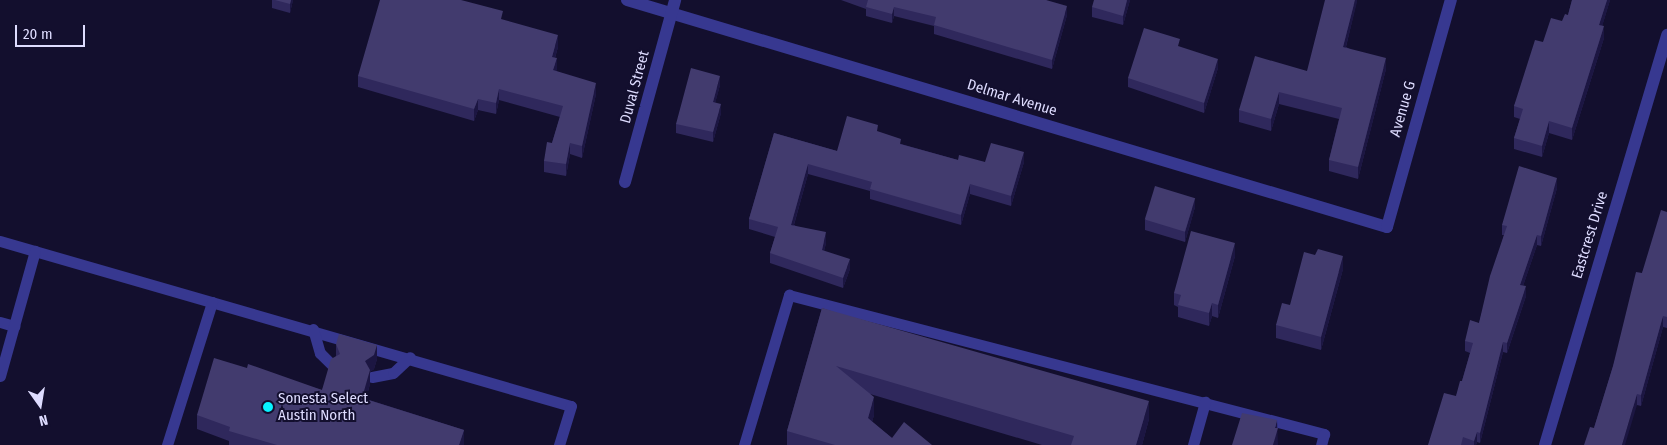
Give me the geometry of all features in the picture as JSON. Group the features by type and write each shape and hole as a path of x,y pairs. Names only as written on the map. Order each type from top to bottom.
{"street":[{"name":"Delmar Avenue","path":"627,0 1387,227"},
{"name":"Duval Street","path":"625,182 675,0"},
{"name":"Avenue G","path":"1387,227 1450,0"},
{"name":"Eastcrest Drive","path":"1545,445 1667,35"}],"lane":[{"path":"0,241 410,357 571,406 559,445"},
{"path":"0,376 35,251"},
{"path":"744,445 789,295 1324,434 1321,445"},
{"path":"167,445 212,302"},
{"path":"0,322 14,326"},
{"path":"313,329 320,353 333,366"},
{"path":"372,377 393,372 410,357"},
{"path":"1193,445 1204,402"}],"building":[{"path":"275,0 291,0 290,4"},
{"path":"380,0 461,0 503,11 501,19 558,35 552,57 557,58 553,70 596,83 582,146 570,143 566,164 544,161 547,142 552,143 563,106 499,89 496,103 478,99 474,109 358,76"},
{"path":"868,0 1046,0 1067,6 1052,60 934,25 936,17 894,7 892,14 866,7"},
{"path":"1094,0 1127,0 1123,16 1092,7"},
{"path":"1325,0 1355,0 1343,47 1386,58 1358,167 1329,160 1342,108 1279,92 1271,119 1239,110 1255,56 1307,71"},
{"path":"1572,0 1607,0 1599,25 1604,26 1572,128 1549,121 1542,146 1514,138 1523,109 1514,106 1535,40 1543,42 1551,18 1562,21 1565,14 1568,15"},
{"path":"1144,28 1180,39 1178,46 1218,59 1204,103 1128,78"},
{"path":"691,68 720,76 713,102 721,104 713,132 676,124"},
{"path":"847,116 878,125 877,131 901,139 900,144 958,160 959,155 985,162 991,143 1024,152 1011,196 970,184 961,215 870,189 872,182 808,164 791,225 826,232 822,250 850,259 843,278 770,253 778,227 749,219 774,133 837,151"},
{"path":"1519,166 1557,178 1541,236 1537,235 1520,285 1526,286 1507,343 1503,342 1480,433 1477,432 1474,441 1463,437 1461,445 1428,445 1444,393 1456,396 1460,381 1462,381 1473,343 1465,341 1470,320 1479,323 1490,276 1507,226 1502,225"},
{"path":"1155,186 1195,198 1185,232 1145,219"},
{"path":"1661,210 1667,212 1667,317 1663,316 1641,395 1637,394 1622,445 1584,445 1590,427 1594,428 1613,366 1636,272 1642,273"},
{"path":"1191,231 1235,243 1218,305 1212,303 1209,313 1178,305 1181,295 1174,293"},
{"path":"1318,249 1343,256 1321,337 1276,325 1282,303 1290,305 1304,252 1315,255"},
{"path":"822,308 1149,401 1136,445 1071,445 1074,436 836,366 874,397 868,418 892,438 904,422 932,445 835,445 787,431"},
{"path":"339,334 377,345 374,355 365,361 370,370 362,398 464,430 459,445 277,445 229,431 230,427 197,415 214,358 247,368 248,364 322,390 331,359 340,354 336,344"},
{"path":"1242,413 1277,420 1275,428 1278,428 1273,445 1232,445"}],"place":[{"name":"Sonesta Select Austin North","path":"268,407"}]}
